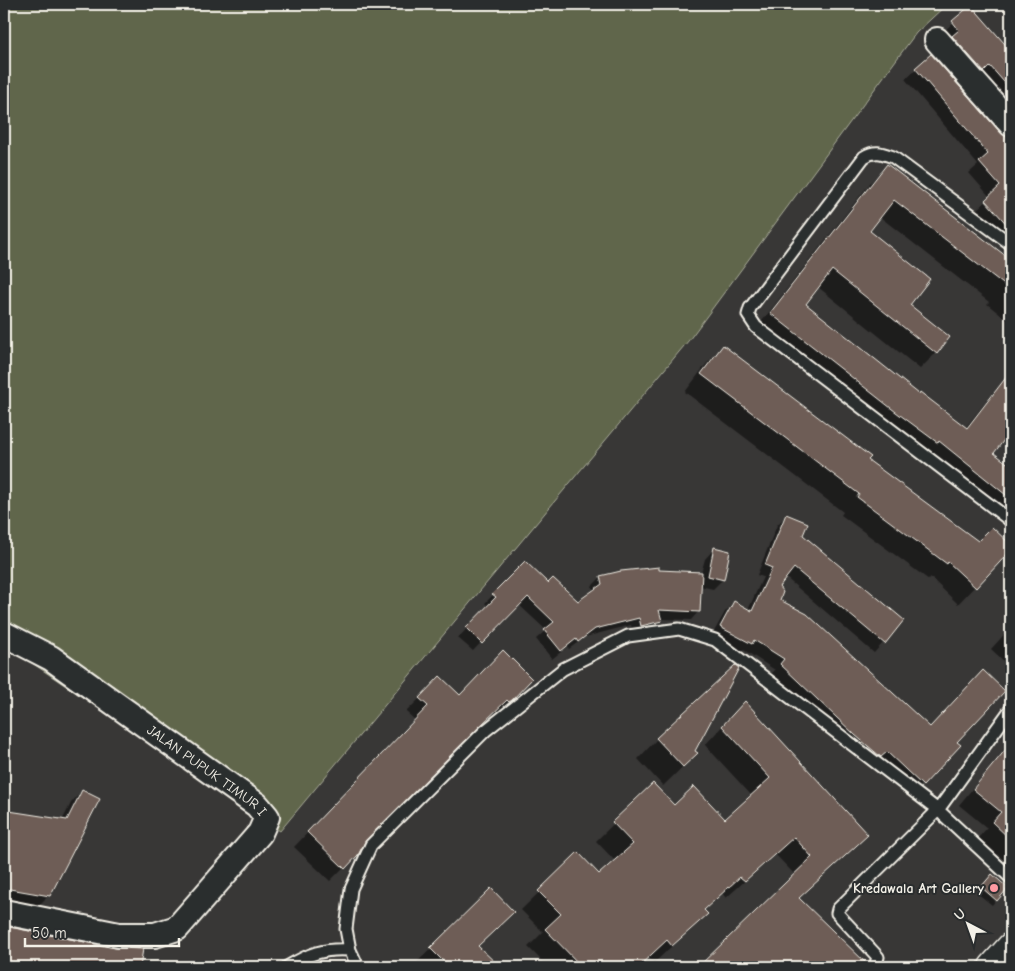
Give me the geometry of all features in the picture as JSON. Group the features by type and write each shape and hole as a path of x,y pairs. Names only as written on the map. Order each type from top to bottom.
{"highway":[{"path":"993,967 1011,947"}],"street":[{"path":"937,40 1011,124"},
{"name":"JALAN PUPUK TIMUR I","path":"4,634 51,658 257,805 267,817 260,833 176,928 156,935 119,935 4,912"}],"lane":[{"path":"1011,244 893,157 880,152 872,153 864,157 750,308 748,315 756,327 1011,521"},
{"path":"358,967 350,950 346,929 351,889 371,845 484,731 563,669 628,636 679,629 715,640 938,810 1011,878"},
{"path":"875,967 878,957 837,913 838,909 938,810 1011,709"},
{"path":"287,967 308,954 334,949 350,950"}],"green space":[{"path":"4,4 947,4 916,33 689,340 280,831 4,644"}],"building":[{"path":"971,5 1011,51 1011,90 990,66 984,72 952,36 959,30 952,21"},
{"path":"931,54 1001,133 1011,137 1011,229 985,200 1000,186 979,162 988,154 915,68"},
{"path":"887,164 1011,260 1011,290 894,200 870,231 930,279 910,305 950,337 937,354 832,270 806,304 919,394 920,392 967,428 1011,371 1011,431 994,453 1011,466 1011,499 939,441 938,443 896,412 770,313"},
{"path":"723,345 871,457 868,460 978,541 992,527 1011,545 1011,550 976,588 948,562 947,564 857,497 859,494 701,374"},
{"path":"786,514 808,523 803,535 904,620 885,644 794,568 779,587 783,592 780,600 807,614 930,727 983,670 1005,691 957,742 961,745 923,786 887,752 881,757 855,735 780,664 784,659 754,640 752,644 720,627 734,601 752,611 772,568 765,565"},
{"path":"714,547 730,551 724,580 708,576"},
{"path":"525,561 548,583 553,578 578,601 602,584 600,576 621,571 659,567 659,570 702,572 700,612 659,610 662,621 641,626 639,618 595,629 578,642 576,639 561,651 544,630 554,622 528,597 482,644 466,628 496,597 492,594"},
{"path":"503,650 532,679 512,700 509,702 507,700 480,726 366,840 358,855 345,869 307,832 428,706 419,698 440,676 460,695"},
{"path":"735,665 739,668 695,751 698,753 683,767 656,738"},
{"path":"745,701 868,835 799,898 868,967 698,967 812,857 794,837 745,881 740,877 704,910 708,914 672,946 667,940 638,967 582,967 545,929 561,914 538,891 578,852 599,874 633,844 612,822 653,783 674,805 694,786 725,819 770,778 722,726"},
{"path":"1011,743 1011,840 992,822 1001,812 973,789"},
{"path":"82,790 100,799 50,896 4,888 4,840 9,811 67,820"},
{"name":"Kredawala Art Gallery","path":"992,874 1008,888 997,901 981,887"},
{"path":"491,888 514,912 478,946 500,967 449,967 430,948"},
{"path":"4,926 116,948 143,949 140,967 4,967"}],"place":[{"name":"Kredawala Art Gallery","path":"994,888"}]}
